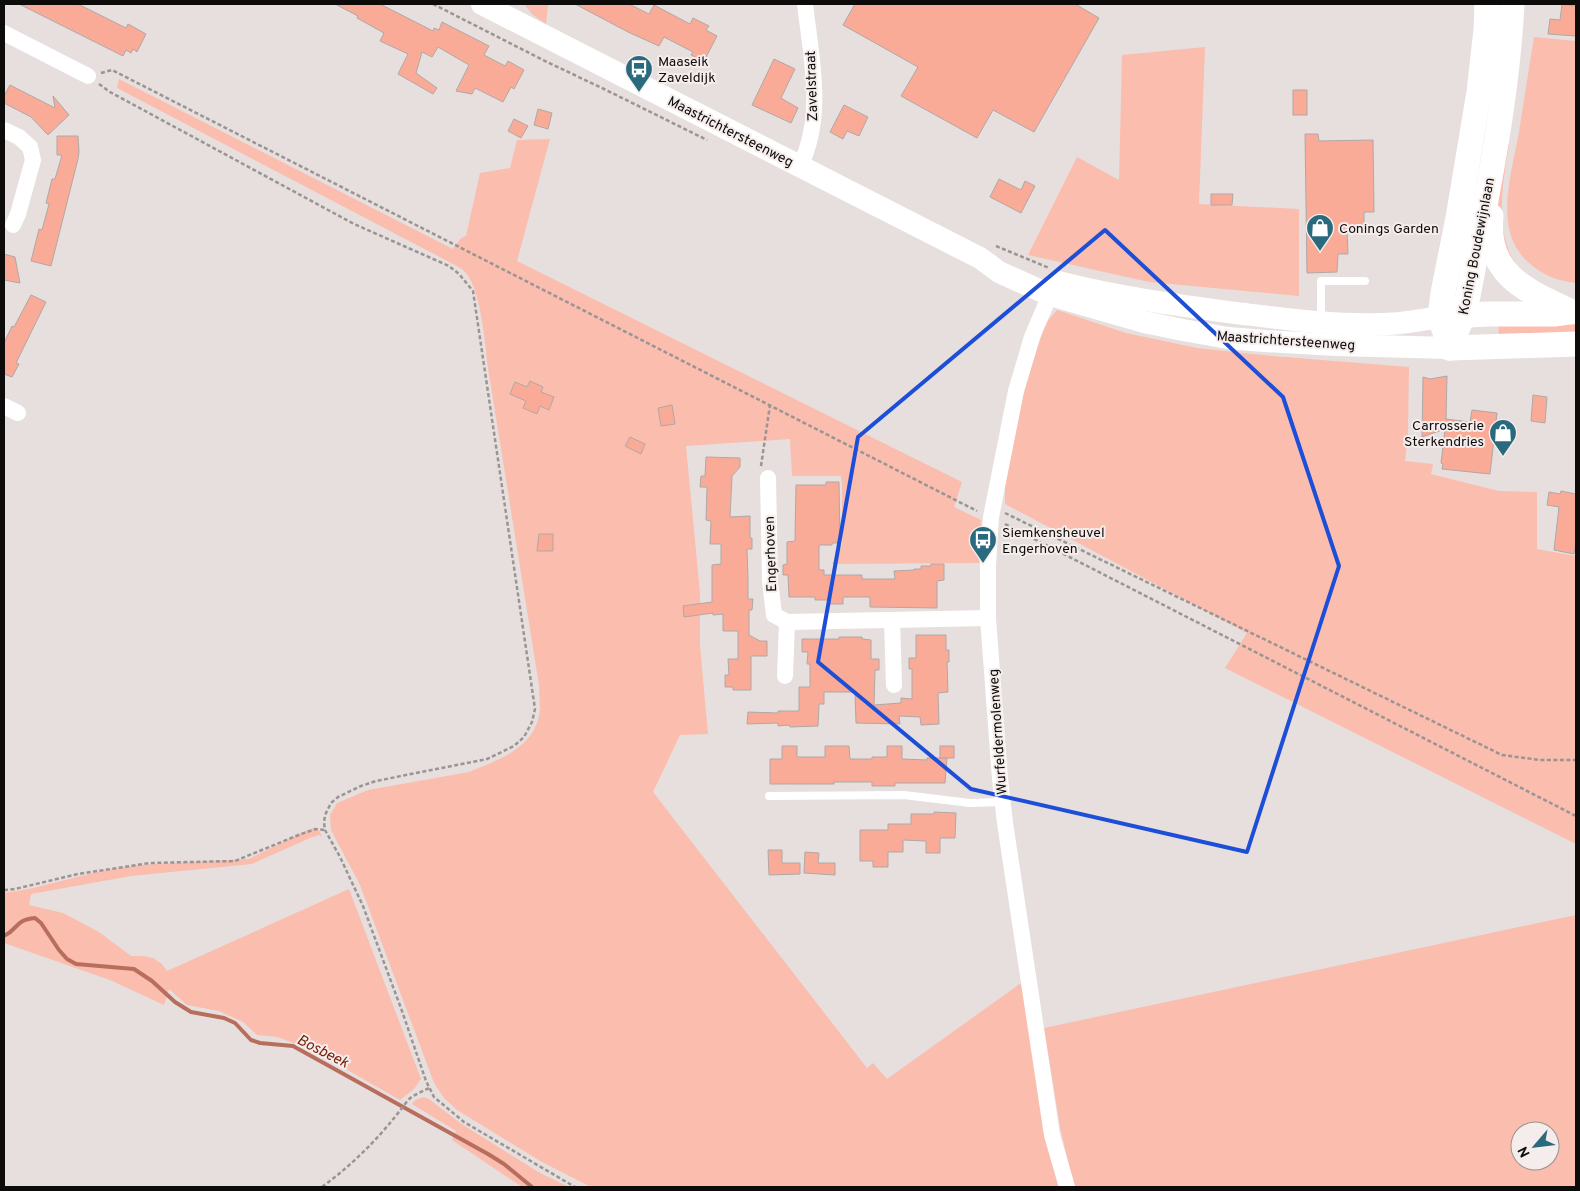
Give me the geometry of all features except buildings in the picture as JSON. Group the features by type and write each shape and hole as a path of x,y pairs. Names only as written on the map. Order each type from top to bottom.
{"main road":[{"name":"Maastrichtersteenweg","path":"482,4 980,258 999,272 1053,288 1087,290 1228,338 1336,345 1450,348 1576,344"},
{"name":"Koning Boudewijnlaan","path":"1452,316 1443,293 1479,92 1487,4"},
{"name":"Koning Boudewijnlaan","path":"1450,348 1452,316 1499,129 1510,44 1512,4"},
{"path":"1499,129 1490,222 1494,248 1503,268 1516,283 1536,295 1574,312"},
{"name":"Maastrichtersteenweg","path":"1146,311 1385,324 1452,316 1574,312"}],"street":[{"name":"Zavelstraat","path":"800,166 808,150 813,128 814,87 805,4"},
{"path":"4,33 88,76"},
{"path":"4,130 19,137 30,147 33,160 18,214 13,225"},
{"name":"Wurfeldermolenweg","path":"1053,288 1032,337 1016,391 992,512 988,565 988,618 1002,802 1052,1135 1067,1187"},
{"name":"Engerhoven","path":"768,478 770,581 774,615 786,622"},
{"path":"785,676 786,622 988,618"},
{"path":"892,621 894,685"}],"lane":[{"path":"1321,322 1321,281 1365,281"},
{"path":"769,796 904,795 970,803 1002,802"}],"path":[{"name":"Maastrichtersteenweg","path":"433,4 545,62 709,141"},
{"path":"88,76 112,70 770,405 1502,755 1540,760 1576,760"},
{"path":"88,76 110,92 354,224 449,266 460,274 472,291 534,700 535,709 532,722 524,737 514,746 487,759 376,781 338,797 331,803 325,815 324,823 325,830 363,906 402,1010 426,1082 434,1097 464,1122 575,1187"},
{"path":"768,478 761,467 770,405"},
{"path":"992,512 1576,816"},
{"path":"4,890 78,874 150,863 234,861 300,834 316,829 325,830"},
{"path":"322,1187 358,1159 399,1113 408,1100 429,1088"}],"highlighted area":[{"path":"1105,230 1283,397 1339,566 1247,852 971,789 818,662 858,437"}],"shaded area":[{"path":"524,4 548,4 546,24 533,15"},
{"path":"1534,37 1576,41 1576,283 1550,277 1528,262 1517,249 1510,234 1507,218 1509,183"},
{"path":"1205,47 1199,204 1299,209 1299,296 1149,282 1028,255 1077,157 1119,180 1122,55"},
{"path":"119,79 453,249 461,238 466,236 480,173 510,168 517,140 550,139 517,261 962,482 954,507 981,520 979,563 832,564 842,545 841,476 792,476 790,439 686,446 700,593 700,646 708,734 680,735 653,792 867,1068 873,1063 887,1079 1021,983 1038,1084 1060,1187 591,1187 542,1162 457,1110 444,1098 434,1083 360,885 331,830 330,815 337,803 368,790 469,772 502,758 529,737 539,716 539,685 488,368 484,332 475,291 470,280 460,268 117,88"},
{"path":"1505,144 1509,145 1504,174 1502,221 1508,250 1515,263 1508,265 1496,213"},
{"path":"1057,310 1126,333 1197,348 1409,367 1408,434 1405,461 1433,464 1431,474 1499,491 1537,492 1537,549 1576,556 1576,844 1225,668 1247,633 1005,504 1005,468 1022,397 1045,324"},
{"path":"1498,318 1576,320 1576,340 1499,343"},
{"path":"314,828 319,830 322,837 319,835 310,838 252,864 131,876 31,894 29,905 63,913 99,932 131,956 153,958 162,964 167,971 349,889 421,1079 414,1089 400,1100 311,1049 277,1037 257,1035 243,1022 219,1011 187,1005 169,989 164,1005 110,980 4,943 4,893 29,889 101,871 138,865 249,859"},
{"path":"1576,915 1576,1187 1074,1187 1060,1127 1044,1028"},
{"path":"424,1097 460,1123 540,1173 569,1187 522,1187 452,1140 456,1131 412,1104 415,1100"}],"waterway":[{"name":"Bosbeek","path":"4,936 23,921 35,918 41,923 67,959 76,964 134,969 152,981 175,1002 191,1012 224,1018 235,1023 251,1040 260,1043 293,1046 488,1154 504,1164 532,1187"}],"place":[{"name":"Maaseik Zaveldijk","path":"639,93"},
{"name":"Conings Garden","path":"1320,252"},
{"name":"Carrosserie Sterkendries","path":"1503,457"},
{"name":"Siemkensheuvel Engerhoven","path":"983,564"}]}
